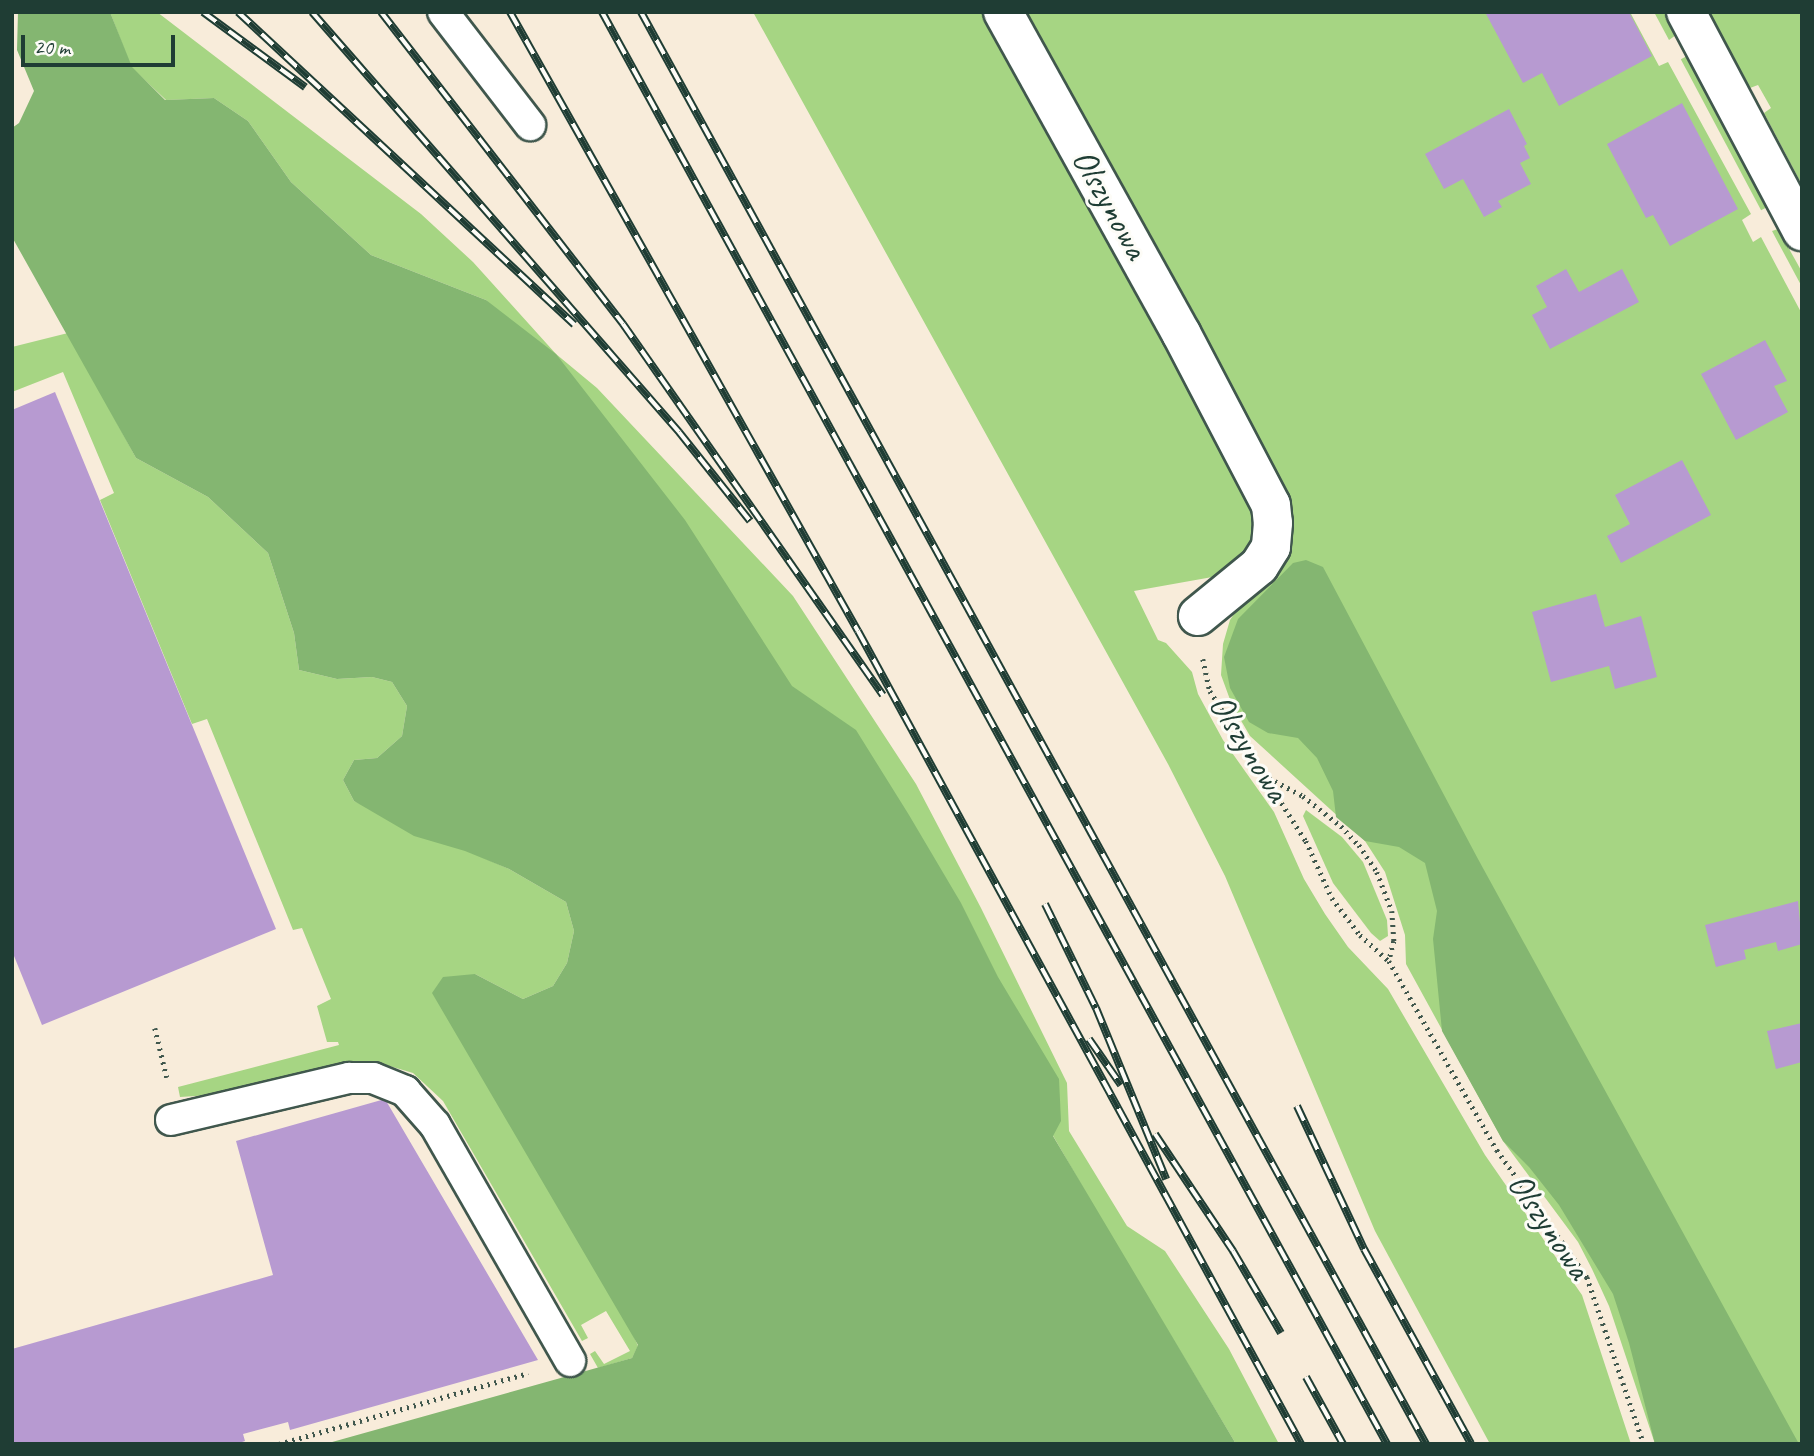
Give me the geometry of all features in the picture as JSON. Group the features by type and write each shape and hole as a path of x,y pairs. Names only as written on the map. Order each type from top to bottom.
{"street":[{"name":"Olszynowa","path":"1003,12 1181,333 1271,505 1271,547 1259,566 1198,616"},
{"path":"1686,12 1802,231"}],"lane":[{"path":"443,12 530,125"},
{"path":"171,1120 349,1078 373,1079 405,1091 435,1125 570,1361"}],"path":[{"name":"Olszynowa","path":"1198,616 1210,691 1234,732 1268,778 1306,841 1332,898 1360,935 1389,961 1497,1150 1587,1278 1644,1444"},
{"path":"1268,778 1303,796 1341,826 1377,872 1392,911 1394,941 1389,961"},
{"path":"155,1028 169,1084"},
{"path":"279,1444 570,1361"}],"green space":[{"path":"18,12 110,12 132,67 165,100 214,98 248,121 291,182 371,255 486,300 556,354 685,520 792,686 856,730 961,903 998,977 1059,1079 1061,1121 1053,1136 1236,1444 325,1444 632,1358 638,1345 432,993 443,977 475,974 523,999 553,986 567,963 574,931 566,902 509,869 465,851 414,836 354,801 343,780 354,760 377,758 402,736 407,706 392,682 372,677 337,679 299,670 294,633 268,553 208,497 136,458 12,237 12,128 19,123 34,91 17,50"},
{"path":"110,12 157,12 421,214 473,262 556,354 597,388 793,596 916,784 981,908 1067,1083 1069,1131 1127,1226 1165,1251 1229,1349 1279,1444 1236,1444 1105,1226 895,861 486,300 371,255 291,182 248,121 214,98 166,100 131,67"},
{"path":"753,12 984,12 1252,500 1257,544 1218,576 1134,591 1158,640 1166,643 1192,672 1198,694 1223,740 1274,812 1304,879 1325,914 1348,947 1388,989 1485,1155 1582,1295 1631,1444 1490,1444 1375,1231 1225,876 1168,764"},
{"path":"1014,12 1630,12 1659,66 1668,62 1751,214 1742,220 1753,242 1761,237 1802,314 1802,1444 1655,1444 1609,1306 1578,1242 1503,1141 1406,964 1405,935 1385,872 1365,841 1250,736 1232,705 1221,675 1223,644 1230,620 1289,532 1292,510 1242,421 1246,412 1230,384 1220,383"},
{"path":"1654,12 1664,12 1676,35 1669,40"},
{"path":"1709,12 1802,12 1802,185 1764,113 1771,108 1758,85 1750,88"},
{"path":"1687,56 1767,207 1761,210 1681,59"},
{"path":"1778,229 1802,272 1802,287 1772,231"},
{"path":"68,333 136,458 208,497 268,553 294,633 299,670 337,679 372,677 392,682 407,706 402,736 377,758 354,760 343,780 354,801 509,869 566,902 574,931 567,963 553,986 523,999 475,974 638,1346 632,1358 598,1368 590,1354 595,1351 604,1364 630,1351 606,1311 581,1325 588,1338 582,1341 443,1101 413,1073 376,1062 347,1062 227,1094 180,1097 178,1087 339,1045 338,1042 327,1042 317,1006 331,999 302,928 293,930 207,719 192,724 100,500 114,493 63,372 12,392 12,347"},
{"path":"1306,560 1323,567 1478,859 1799,1444 1655,1444 1629,1343 1613,1294 1559,1205 1529,1167 1503,1141 1442,1031 1433,939 1437,911 1425,863 1399,847 1365,841 1336,817 1333,791 1317,758 1298,738 1268,733 1249,722 1230,688 1224,657 1238,619 1293,563"},
{"path":"1306,810 1342,837 1363,862 1387,920 1388,936 1380,941 1333,883 1303,816"}],"building":[{"path":"1485,12 1629,12 1652,56 1559,106 1542,73 1523,83"},
{"path":"1682,103 1738,209 1670,246 1653,215 1646,218 1607,144"},
{"path":"1509,109 1527,144 1524,146 1530,158 1520,163 1531,184 1498,201 1502,207 1484,217 1463,179 1444,189 1425,154"},
{"path":"1566,269 1579,292 1622,269 1639,302 1550,349 1532,315 1547,307 1536,286"},
{"path":"1765,340 1787,381 1774,386 1788,412 1736,440 1701,374"},
{"path":"55,392 276,929 42,1025 12,951 12,410"},
{"path":"1682,460 1711,515 1621,563 1607,536 1630,524 1615,495"},
{"path":"1596,594 1605,627 1641,616 1657,677 1615,689 1609,666 1551,682 1532,612"},
{"path":"1798,901 1802,944 1778,951 1776,942 1744,950 1746,959 1716,967 1705,925"},
{"path":"1802,1023 1802,1062 1776,1069 1767,1031"},
{"path":"385,1099 538,1360 290,1430 288,1422 243,1434 245,1441 236,1444 12,1444 12,1349 273,1275 236,1141"}],"railway":[{"path":"203,12 305,87"},
{"path":"238,12 574,324"},
{"path":"312,12 679,432 750,521"},
{"path":"381,12 623,324 883,695"},
{"path":"510,12 858,631 1301,1444"},
{"path":"602,12 1387,1444"},
{"path":"641,12 1426,1444"},
{"path":"1045,904 1096,1008 1166,1179"},
{"path":"1089,1039 1121,1085"},
{"path":"1297,1106 1364,1249 1471,1444"},
{"path":"1155,1134 1233,1251 1281,1333"},
{"path":"1306,1377 1343,1444"}]}
